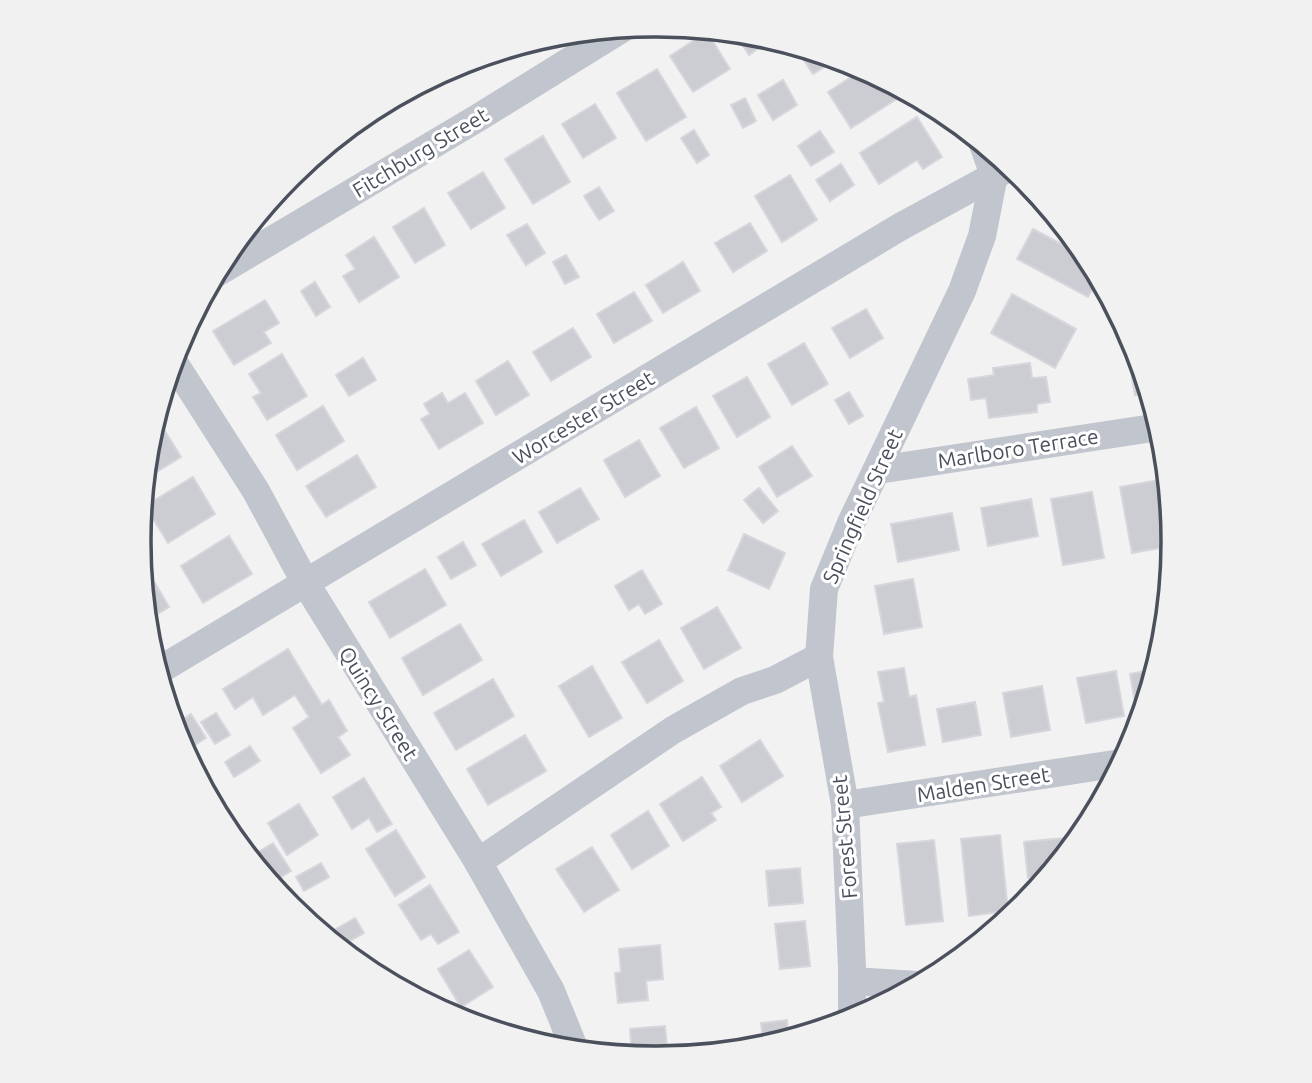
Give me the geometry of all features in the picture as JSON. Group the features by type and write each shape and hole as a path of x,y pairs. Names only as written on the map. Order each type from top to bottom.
{"street":[{"name":"Fitchburg Street","path":"235,262 604,40"},
{"name":"Worcester Street","path":"167,666 900,227 1000,172"},
{"name":"Springfield Street","path":"820,657 824,589 851,523 961,290 982,236 1001,174"},
{"name":"Quincy Street","path":"180,373 257,491 305,582 478,862 551,991 570,1039"},
{"name":"Marlboro Terrace","path":"878,470 1148,429"},
{"name":"Forest Street","path":"820,657 845,805 852,1006"},
{"path":"478,862 673,730 742,691 775,680 820,657"},
{"name":"Malden Street","path":"845,805 1109,765"},
{"path":"853,981 899,984"}],"building":[{"path":"697,39 712,40 730,69 693,92 670,56"},
{"path":"742,44 759,47 749,55"},
{"path":"803,59 825,66 813,74"},
{"path":"657,69 686,117 646,141 617,93"},
{"path":"852,77 897,99 851,128 828,92"},
{"path":"783,80 797,105 773,120 758,95"},
{"path":"745,98 756,121 743,128 731,105"},
{"path":"595,104 616,138 583,158 562,124"},
{"path":"917,117 942,157 923,169 917,160 879,184 860,153"},
{"path":"694,130 709,155 697,163 681,138"},
{"path":"820,131 834,152 811,166 798,146"},
{"path":"543,136 570,182 533,204 505,159"},
{"path":"841,164 854,185 830,201 816,180"},
{"path":"483,172 505,208 471,229 448,193"},
{"path":"790,175 817,220 782,242 755,196"},
{"path":"599,187 614,211 599,220 584,196"},
{"path":"424,208 445,245 415,263 393,227"},
{"path":"750,223 767,251 733,272 715,243"},
{"path":"527,224 545,253 526,265 507,235"},
{"path":"1033,229 1065,246 1093,289 1088,297 1017,259"},
{"path":"374,237 399,277 359,302 343,276 355,269 346,255"},
{"path":"566,255 579,277 565,284 553,262"},
{"path":"683,262 700,291 663,313 646,285"},
{"path":"315,282 330,307 316,316 301,291"},
{"path":"634,292 652,321 614,343 597,314"},
{"path":"1012,294 1076,329 1055,368 991,333"},
{"path":"265,300 279,323 264,332 271,343 234,365 213,331"},
{"path":"866,309 883,338 850,358 832,328"},
{"path":"573,328 591,357 551,381 533,352"},
{"path":"804,343 828,384 792,405 768,364"},
{"path":"282,354 307,396 267,420 253,397 261,393 249,374"},
{"path":"363,358 376,380 349,396 336,375"},
{"path":"508,361 529,395 496,415 476,381"},
{"path":"1030,363 1032,378 1046,377 1050,402 1037,404 1037,412 989,418 986,398 971,400 968,379 994,375 993,368"},
{"path":"1131,371 1139,394 1135,395"},
{"path":"747,377 770,417 737,437 713,396"},
{"path":"849,392 863,416 849,424 835,400"},
{"path":"442,393 448,403 465,393 483,423 439,449 421,419 430,414 424,404"},
{"path":"323,406 344,441 297,470 276,435"},
{"path":"696,407 719,448 684,468 660,428"},
{"path":"164,430 181,457 157,472"},
{"path":"639,440 660,476 625,497 604,460"},
{"path":"792,446 812,476 777,497 759,467"},
{"path":"357,455 376,487 326,517 306,486"},
{"path":"193,477 215,514 168,543 152,517 153,501"},
{"path":"1157,480 1161,548 1132,553 1120,487"},
{"path":"580,488 599,519 557,543 539,512"},
{"path":"759,488 778,511 763,523 744,500"},
{"path":"1092,492 1104,558 1063,565 1051,499"},
{"path":"1031,499 1038,536 988,546 981,508"},
{"path":"952,513 959,550 898,562 891,524"},
{"path":"524,520 542,552 501,576 482,544"},
{"path":"744,534 785,553 769,589 728,570"},
{"path":"229,536 252,574 203,603 181,566"},
{"path":"463,542 476,565 451,579 438,557"},
{"path":"425,569 446,605 390,638 369,602"},
{"path":"642,570 662,604 645,614 639,604 629,610 615,586"},
{"path":"913,579 922,627 884,634 875,586"},
{"path":"155,583 169,607 157,614 156,607"},
{"path":"717,607 741,648 704,669 681,628"},
{"path":"460,624 482,660 423,695 402,658"},
{"path":"659,640 683,681 647,703 622,662"},
{"path":"288,649 322,705 329,700 347,731 338,737 350,755 321,773 293,728 309,717 295,695 263,715 253,697 235,709 223,689"},
{"path":"592,666 622,718 589,737 559,686"},
{"path":"904,668 909,697 916,695 925,745 888,752 878,703 884,702 878,672"},
{"path":"1116,671 1124,716 1086,723 1077,678"},
{"path":"1144,671 1135,701 1130,674"},
{"path":"493,679 514,716 456,750 434,713"},
{"path":"1042,686 1050,730 1011,737 1003,693"},
{"path":"975,702 981,735 943,742 937,709"},
{"path":"216,713 230,735 215,744 201,722"},
{"path":"191,714 206,738 194,745 184,719"},
{"path":"525,735 546,771 488,805 467,769"},
{"path":"760,740 783,776 742,802 720,766"},
{"path":"250,746 260,761 234,777 225,762"},
{"path":"702,777 721,807 711,813 716,820 683,841 660,804"},
{"path":"364,778 392,824 377,832 369,818 352,829 333,797"},
{"path":"299,804 318,835 287,855 268,823"},
{"path":"648,811 669,846 632,869 611,835"},
{"path":"396,830 425,877 395,896 366,849"},
{"path":"1000,835 1007,904 998,912 969,916 961,839"},
{"path":"1063,839 1035,874 1028,878 1024,842"},
{"path":"934,840 943,921 906,925 897,844"},
{"path":"273,843 291,871 280,877 258,852"},
{"path":"592,847 619,890 584,912 556,869"},
{"path":"321,863 329,877 304,891 296,877"},
{"path":"800,868 803,903 769,906 766,871"},
{"path":"430,885 459,932 438,944 431,934 421,940 399,905"},
{"path":"355,918 364,933 349,942 334,930"},
{"path":"805,921 810,966 780,969 775,924"},
{"path":"660,945 663,979 646,981 648,1000 618,1003 615,973 621,972 619,949"},
{"path":"469,950 493,987 461,1007 438,969"},
{"path":"787,1020 788,1029 763,1035 761,1023"},
{"path":"665,1026 667,1046 631,1045 630,1029"}]}
